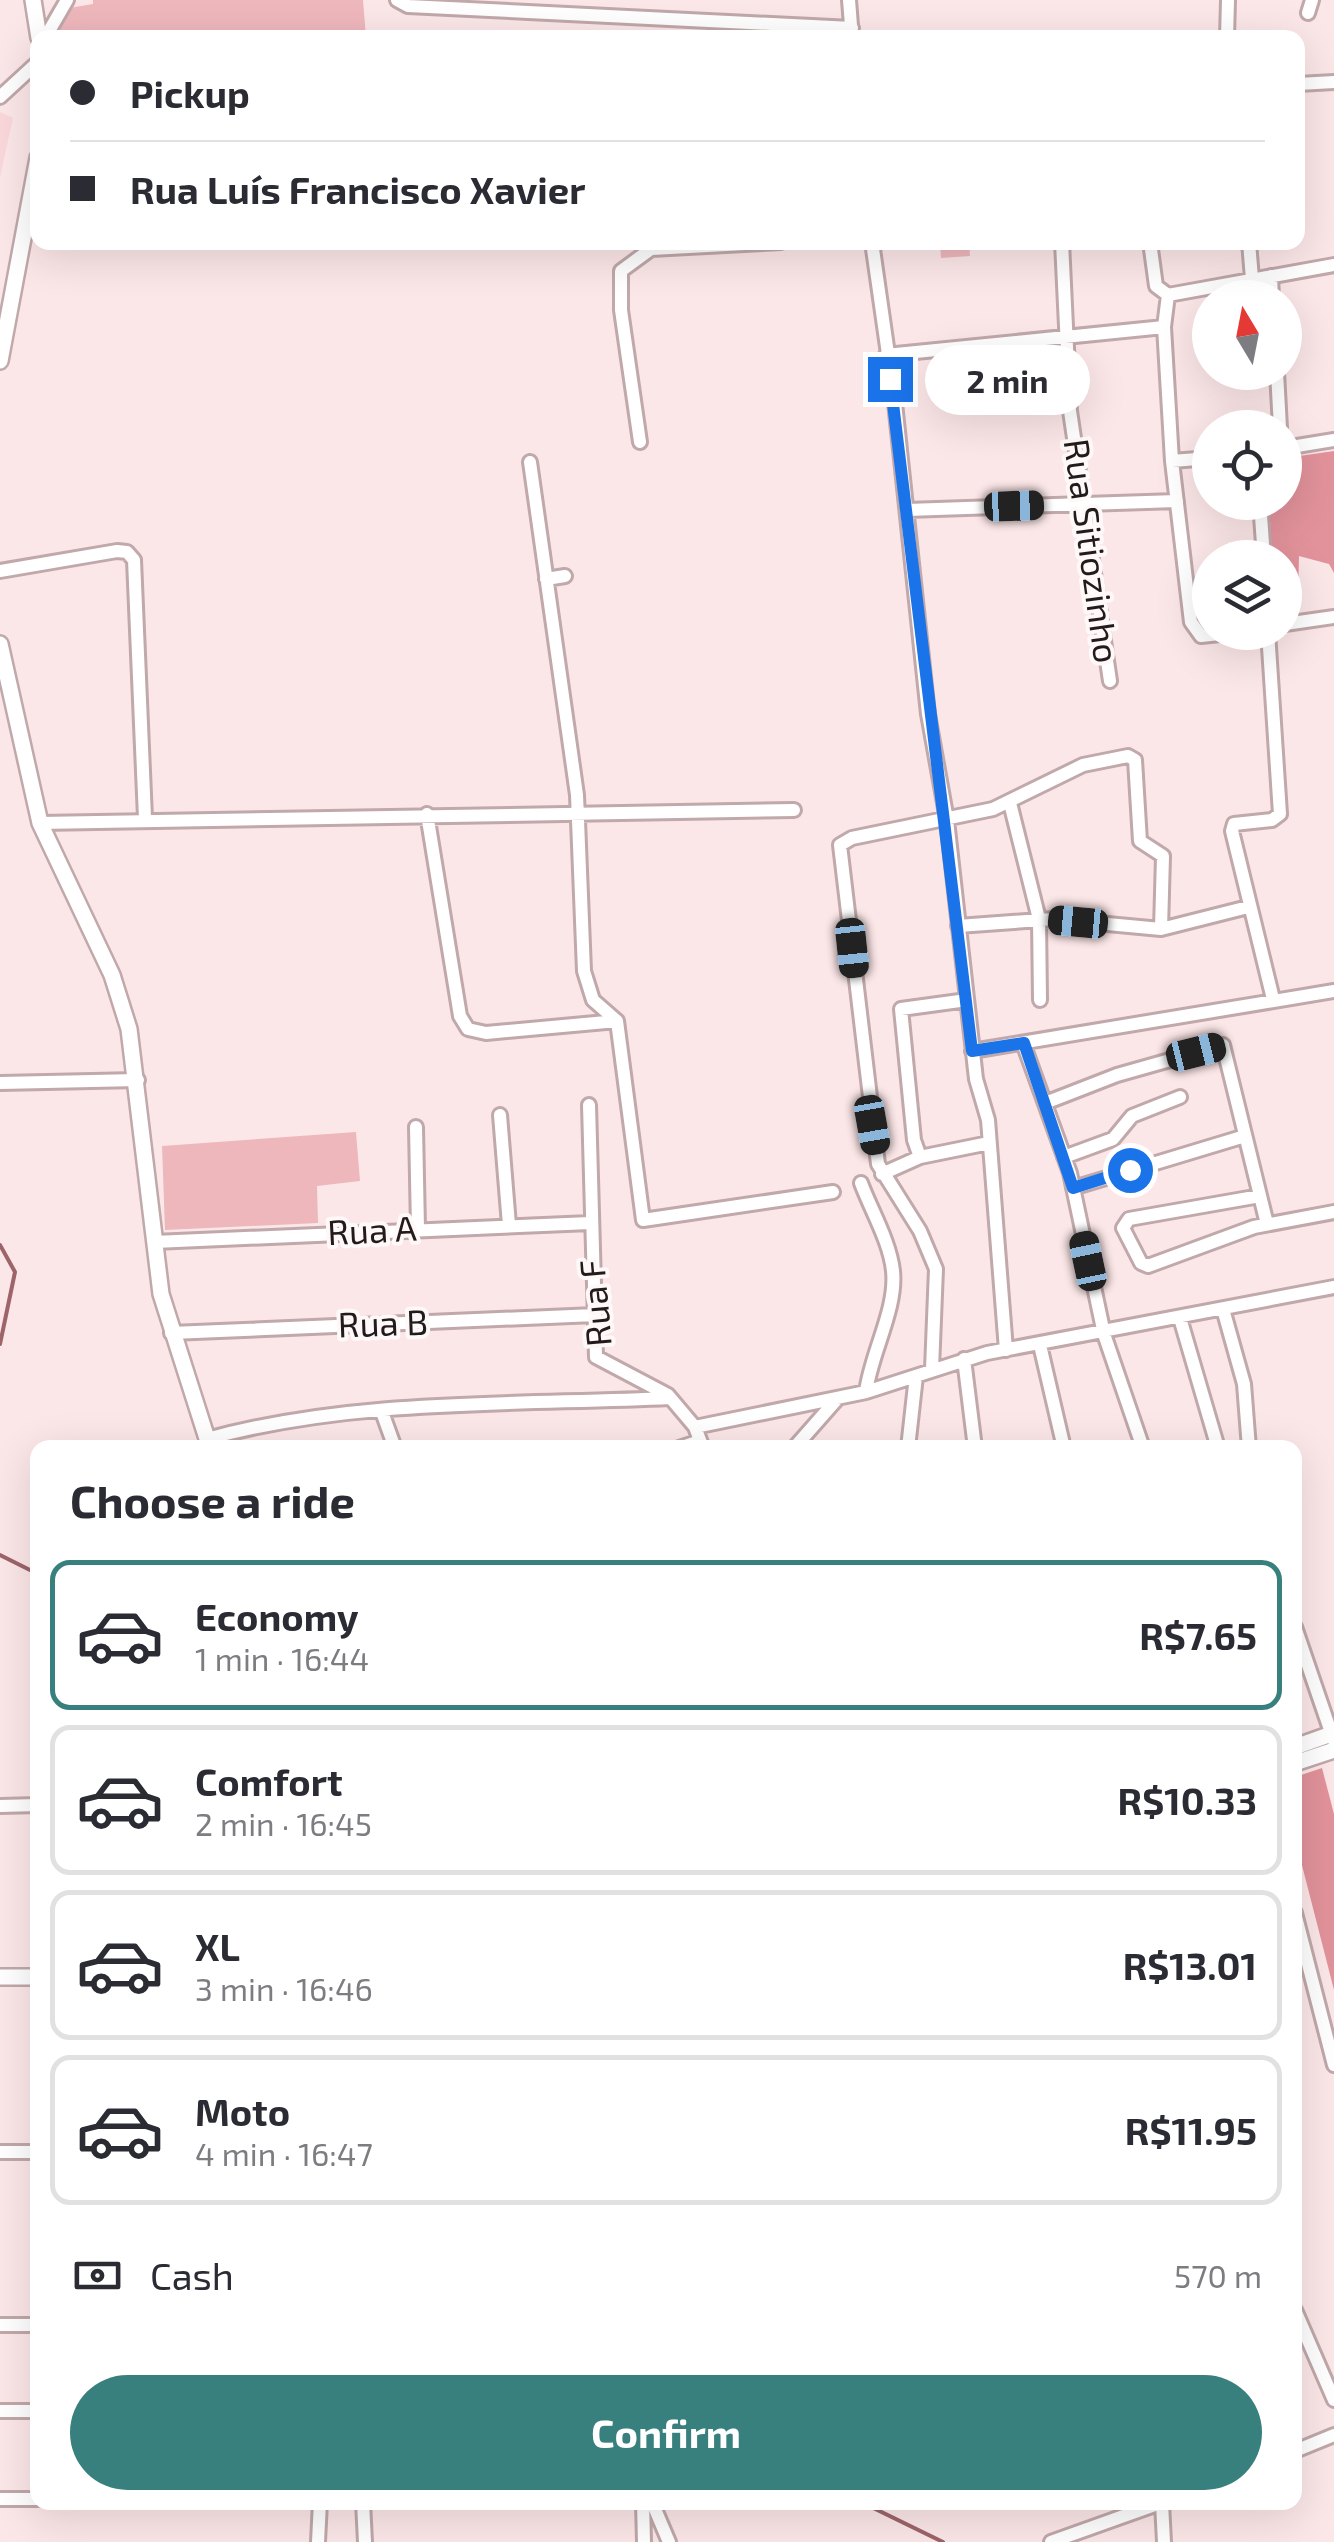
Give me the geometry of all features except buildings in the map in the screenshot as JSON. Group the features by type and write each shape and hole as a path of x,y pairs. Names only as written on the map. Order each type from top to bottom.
{"street":[{"path":"33,0 40,30"},
{"path":"47,30 67,0"},
{"path":"398,0 418,7 802,30"},
{"path":"849,0 852,30"},
{"path":"1227,30 1228,0"},
{"path":"0,98 30,70"},
{"path":"1305,84 1334,82"},
{"path":"0,361 30,201"},
{"path":"640,442 621,310 621,271 650,250"},
{"path":"873,250 907,510 928,714 947,820 972,1051 990,1143 1006,1350"},
{"name":"Rua Sitiozinho","path":"1063,250 1070,411 1110,681"},
{"path":"1151,250 1156,286 1168,295 1334,265"},
{"path":"1250,250 1252,279"},
{"path":"1271,276 1271,280"},
{"path":"1168,295 1164,327 1172,461 1192,623"},
{"path":"886,355 1164,327"},
{"path":"1302,445 1334,440"},
{"path":"1172,461 1192,459"},
{"path":"530,462 576,813 586,981 593,1000 617,1021 643,1220 834,1192"},
{"path":"907,510 1177,501"},
{"path":"0,572 117,551 127,552 134,560 145,818"},
{"path":"546,579 565,576"},
{"path":"1302,622 1334,617"},
{"path":"0,644 40,823 112,975 138,1080 154,1242 170,1333 207,1440"},
{"path":"1269,650 1280,814 1232,827 1272,999"},
{"path":"932,1369 934,1260 882,1174 872,1125 840,845 852,838 1010,803 1104,758 1134,758 1140,840 1164,858 1161,929"},
{"path":"1010,803 1039,920 1040,1000"},
{"path":"40,823 145,818 794,810"},
{"path":"426,814 460,1016 468,1028 486,1033 617,1021"},
{"path":"958,926 1039,920 1161,929 1248,908"},
{"path":"972,1051 1334,991"},
{"path":"920,1157 914,1140 901,1009 966,1000"},
{"path":"1024,1043 1064,1157 1104,1334 1141,1440"},
{"path":"1044,1103 1117,1075 1223,1045 1267,1224"},
{"path":"0,1083 138,1080"},
{"path":"1064,1157 1113,1139 1132,1116 1180,1097"},
{"name":"Rua F","path":"588,1105 590,1222 600,1362 670,1398 696,1427 701,1440"},
{"path":"500,1114 509,1225"},
{"path":"416,1127 418,1229"},
{"path":"1073,1188 1246,1136"},
{"path":"882,1174 920,1157 990,1143"},
{"path":"861,1183 890,1258 893,1283 873,1350 866,1392"},
{"path":"1260,1196 1129,1219 1123,1228 1148,1266 1267,1224 1334,1212"},
{"name":"Rua A","path":"154,1242 590,1222"},
{"path":"696,1427 866,1392 964,1359 1334,1286"},
{"path":"1223,1309 1244,1384 1248,1440"},
{"name":"Rua B","path":"170,1333 595,1315"},
{"path":"1180,1318 1216,1440"},
{"path":"1040,1345 1062,1440"},
{"path":"964,1359 974,1440"},
{"path":"909,1440 916,1376"},
{"path":"217,1440 266,1423 382,1412 670,1398"},
{"path":"801,1440 838,1398"},
{"path":"382,1412 392,1440"},
{"path":"1302,1648 1333,1740"},
{"path":"1302,1745 1333,1740"},
{"path":"1302,1759 1333,1740"},
{"path":"0,1806 30,1805"},
{"path":"1302,1941 1334,2065"},
{"path":"0,1977 30,1977"},
{"path":"0,2152 30,2152"},
{"path":"0,2325 30,2325"},
{"path":"1302,2326 1334,2400"},
{"path":"0,2411 30,2411"},
{"path":"1302,2447 1334,2435"},
{"path":"0,2499 30,2499"},
{"path":"318,2542 320,2510"},
{"path":"363,2510 365,2542"},
{"path":"642,2510 644,2542"},
{"path":"655,2510 669,2542"},
{"path":"1051,2542 1142,2510"},
{"path":"1162,2510 1164,2542"}],"shaded area":[{"path":"93,0 363,0 365,30 57,30 69,8 93,4"},
{"path":"0,112 13,118 0,177"},
{"path":"940,250 970,250 970,256 941,258"},
{"path":"1334,451 1334,573 1329,564 1302,557 1302,540 1271,540 1270,520 1302,520 1302,456"},
{"path":"356,1132 360,1181 317,1186 318,1223 165,1230 162,1146"},
{"path":"1322,1768 1334,1814 1334,1990 1302,1865 1302,1775"}],"waterway":[{"path":"0,1245 15,1272 0,1344"},
{"path":"0,1555 30,1570"},
{"path":"877,2510 943,2542"}],"route":[{"path":"890,379 928,714 947,820 972,1051 1024,1043 1073,1188 1130,1170"}]}
